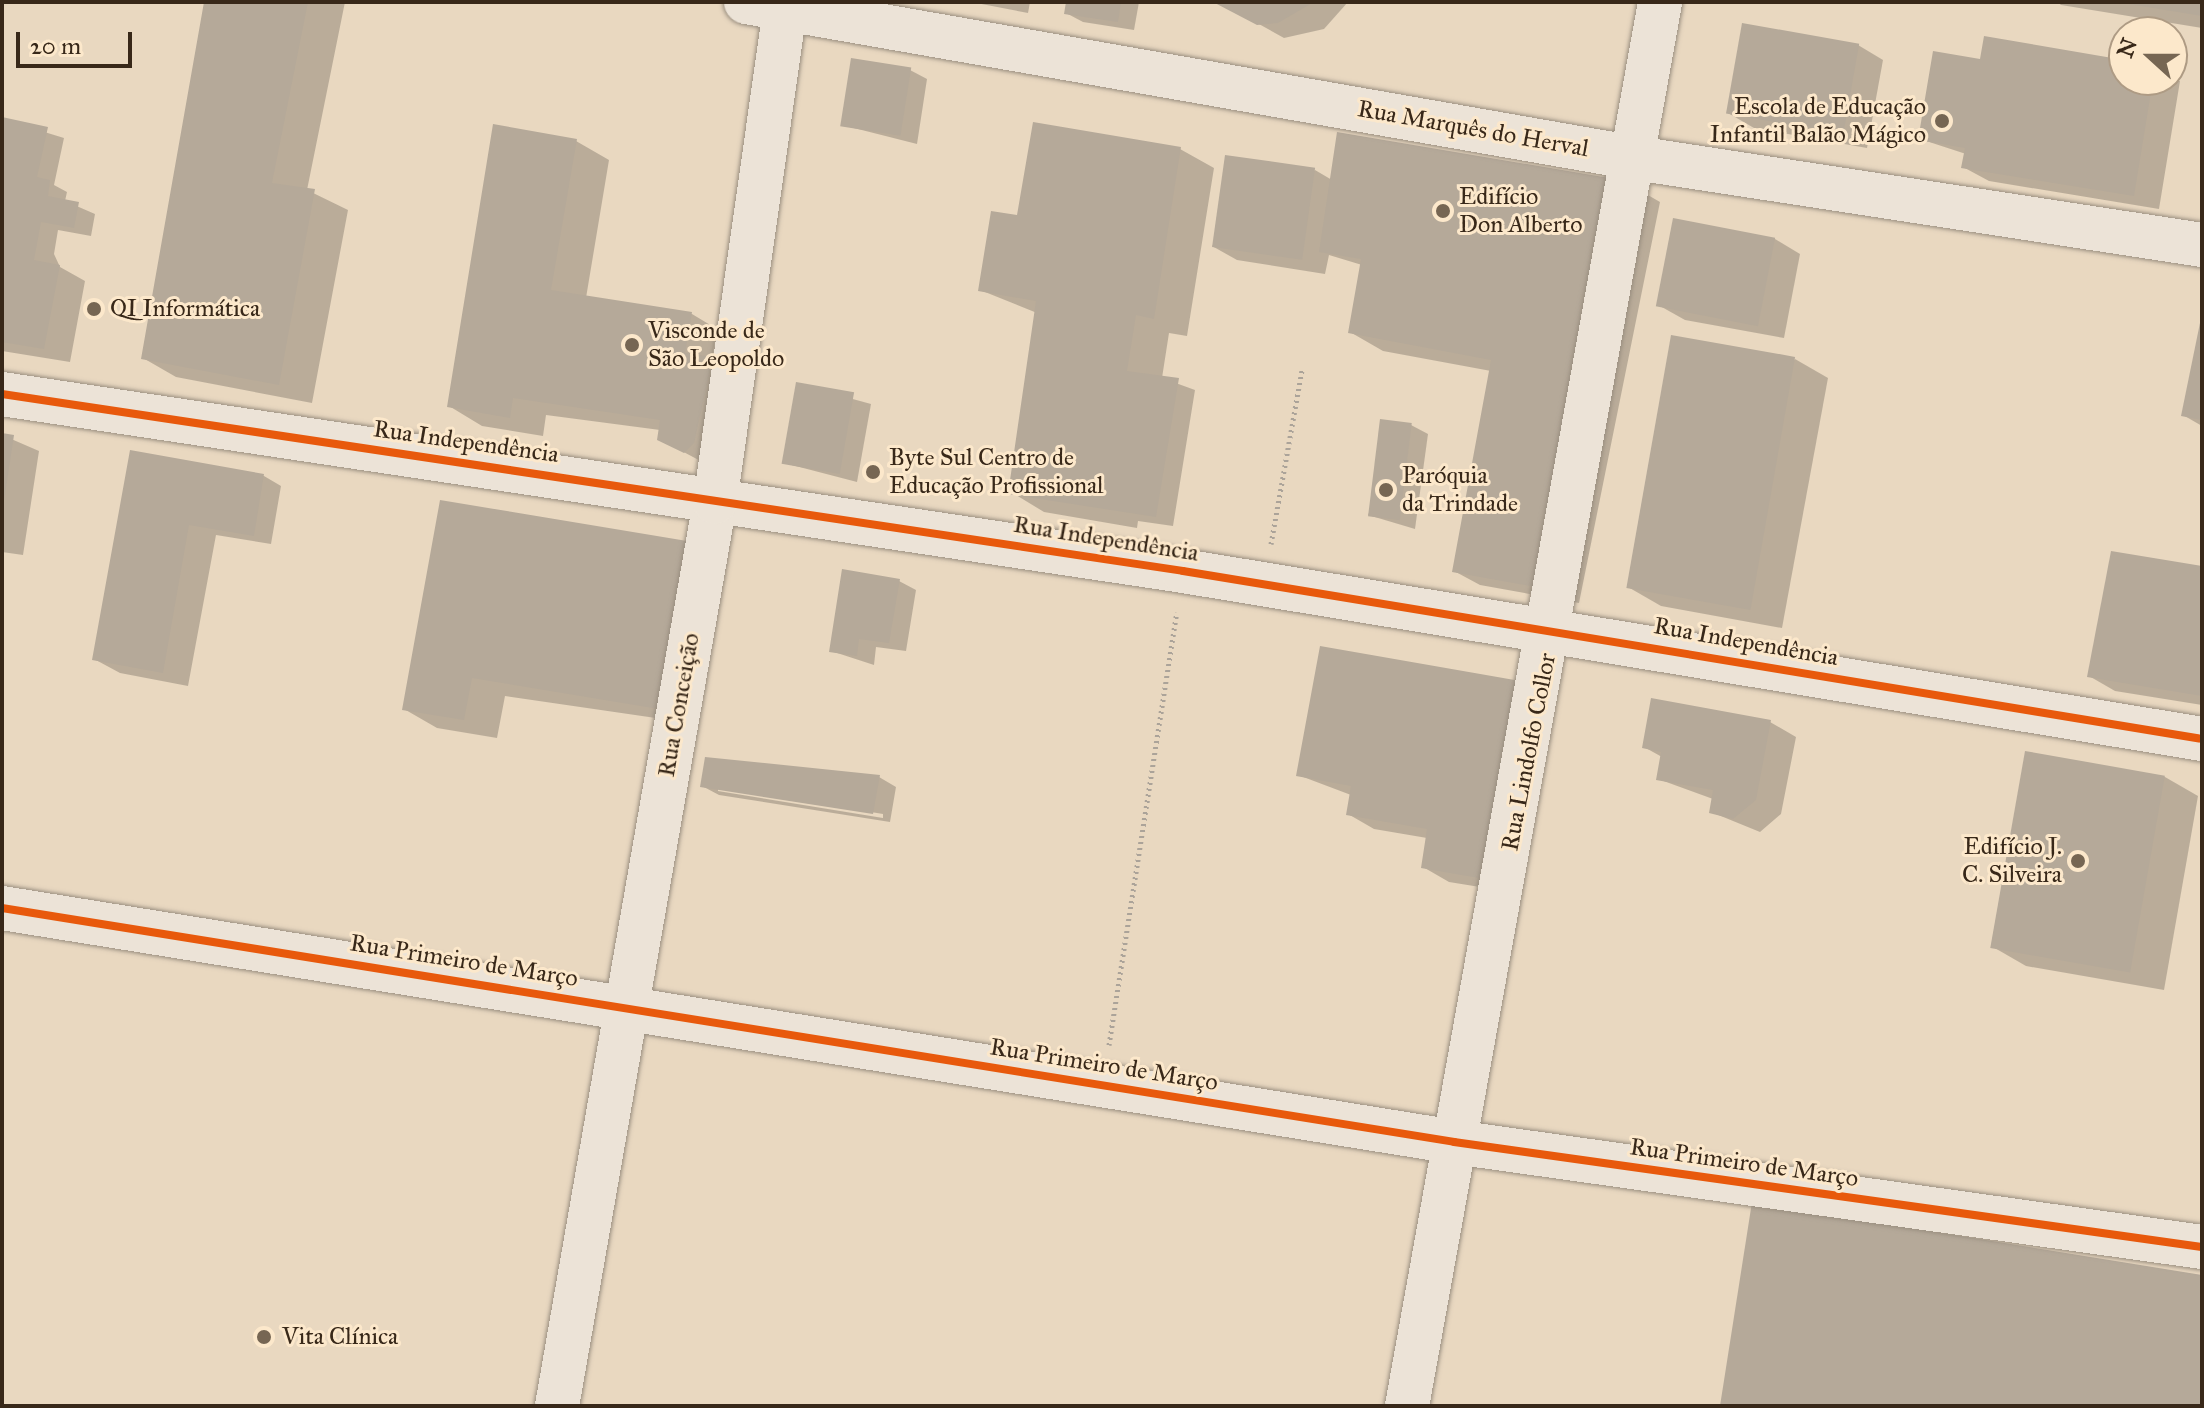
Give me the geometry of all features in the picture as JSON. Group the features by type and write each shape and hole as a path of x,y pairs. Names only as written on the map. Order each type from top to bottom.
{"street":[{"name":"Rua Lindolfo Collor","path":"1407,1406 1454,1142 1553,630 1660,2"},
{"name":"Rua Marquês do Herval","path":"772,4 1635,158 2202,245"},
{"name":"Rua Conceição","path":"557,1406 715,502 772,4"},
{"name":"Rua Independência","path":"2,394 1183,571 2202,739"},
{"name":"Rua Primeiro de Março","path":"2,908 1454,1142 2202,1247"}],"path":[{"path":"1263,584 1302,370"},
{"path":"1103,1086 1183,571"}],"building":[{"path":"204,2 308,2 272,183 315,189 279,385 141,359"},
{"path":"1066,2 1121,2 1118,22 1064,14"},
{"path":"1213,2 1314,2 1278,23 1257,25"},
{"path":"2202,2 2202,16 2129,4"},
{"path":"1742,23 1859,44 1843,134 1726,114"},
{"path":"1984,36 2108,57 2108,96 2150,96 2134,196 1961,168 1965,148 1918,140 1933,51 1980,59"},
{"path":"851,58 911,68 900,136 840,126"},
{"path":"2,117 48,127 37,177 50,180 48,196 79,202 74,228 41,222 34,260 60,265 44,349 2,342"},
{"path":"1033,122 1181,147 1154,319 1136,315 1127,371 1179,378 1156,517 1008,494 1036,301 978,291 991,211 1017,215"},
{"path":"493,124 577,139 551,290 692,312 685,353 713,357 694,443 684,453 657,440 660,420 513,398 510,418 447,407"},
{"path":"1337,132 1627,181 1553,590 1452,572 1491,360 1348,333 1361,259 1319,252"},
{"path":"1225,155 1315,168 1302,260 1212,247"},
{"path":"1673,218 1775,238 1758,326 1656,306"},
{"path":"2202,318 2202,420 2181,416"},
{"path":"1671,335 1795,357 1750,610 1626,588"},
{"path":"796,382 854,392 840,474 782,464"},
{"name":"Paróquia da Trindade","path":"1380,419 1412,423 1400,520 1368,516"},
{"path":"2,433 14,435 4,501 2,501"},
{"path":"130,450 264,474 254,536 189,525 163,673 92,660"},
{"path":"440,500 693,542 665,710 472,678 464,720 402,710"},
{"path":"2111,551 2202,566 2202,696 2087,677"},
{"path":"842,569 900,579 889,643 859,639 857,656 829,652"},
{"path":"1320,646 1526,682 1491,880 1421,868 1427,829 1346,815 1351,786 1296,776"},
{"path":"1651,698 1771,720 1756,800 1733,819 1709,813 1713,790 1656,780 1661,752 1642,748"},
{"name":"Edifício J. C. Silveira","path":"2025,751 2165,776 2130,973 1990,948"},
{"path":"705,757 880,775 873,814 700,787"},
{"path":"1752,1202 2202,1275 2202,1406 1720,1406"}],"cycle path":[{"path":"2,394 1183,571 2202,739"},
{"path":"2,908 1454,1142 2202,1247"}],"place":[{"name":"Escola de Educação Infantil Balão Mágico","path":"1942,121"},
{"name":"Edifício Don Alberto","path":"1443,211"},
{"name":"QI Informática","path":"94,309"},
{"name":"Visconde de São Leopoldo","path":"632,345"},
{"name":"Byte Sul Centro de Educação Profissional","path":"873,472"},
{"name":"Paróquia da Trindade","path":"1386,490"},
{"name":"Edifício J. C. Silveira","path":"2078,861"},
{"name":"Vita Clínica","path":"264,1337"}]}
